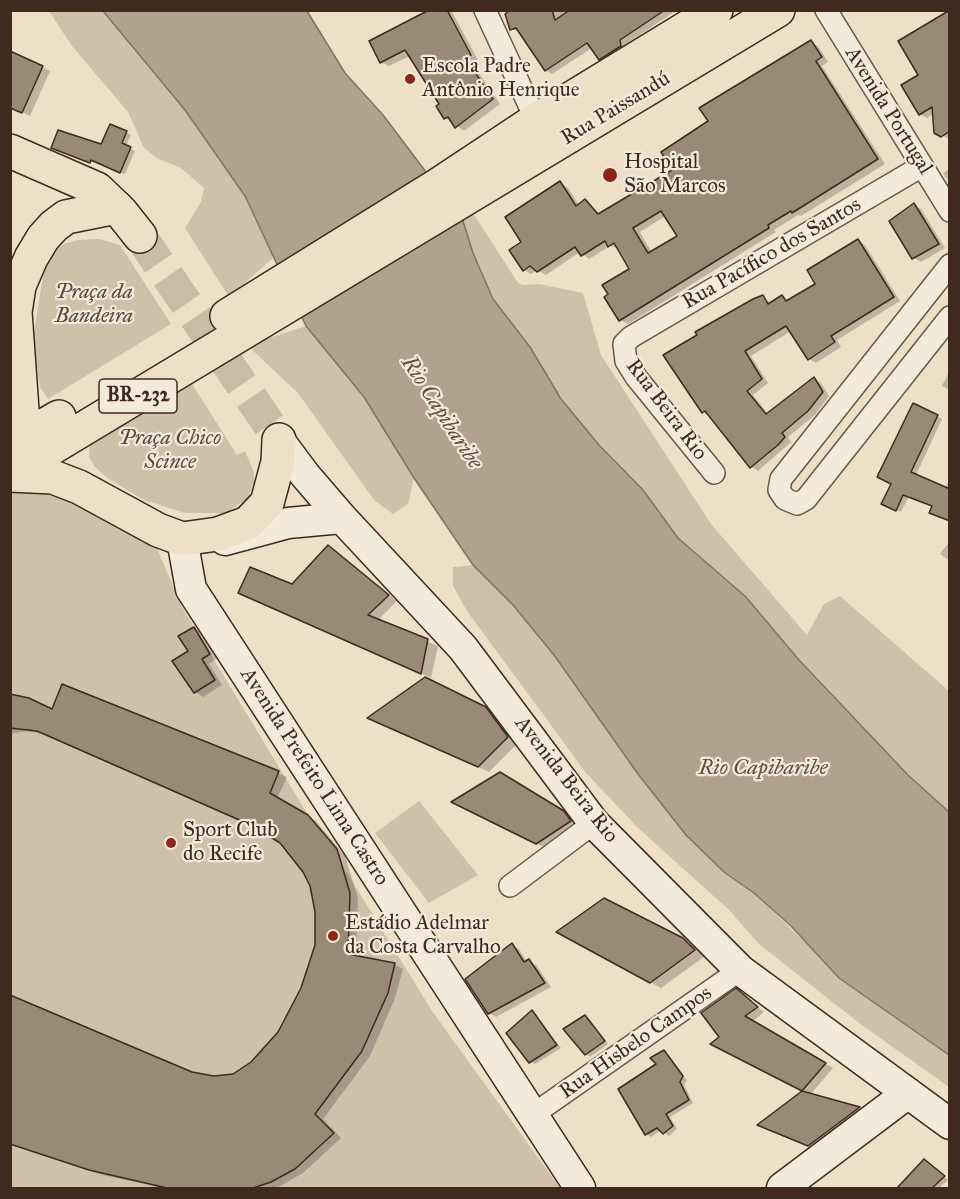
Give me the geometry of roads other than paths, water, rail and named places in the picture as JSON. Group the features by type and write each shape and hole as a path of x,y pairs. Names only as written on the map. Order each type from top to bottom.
{"main road":[{"name":"Rua Paissandú","path":"447,196 536,120 716,10"},
{"name":"Rua Paissandú","path":"447,196 778,10"},
{"path":"10,151 97,189 116,207 140,236"},
{"name":"BR-232","path":"10,474 257,312 447,196"},
{"path":"17,442 15,312 19,286 31,258 43,238 54,226 66,218 116,207"},
{"name":"BR-232","path":"17,442 257,312"},
{"path":"184,550 235,530 267,503 278,462 275,434"},
{"name":"Avenida Beira Rio","path":"275,434 305,475 342,518 463,648 594,823 740,970 950,1124"},
{"path":"10,474 53,477 79,487 158,530 184,550 288,523 342,518"},
{"name":"Avenida Prefeito Lima Castro","path":"184,550 191,589 531,1116 580,1188"},
{"path":"782,1188 908,1093"}],"street":[{"path":"485,10 536,120"},
{"name":"Avenida Portugal","path":"826,10 950,211"},
{"name":"Rua Pacífico dos Santos","path":"624,344 630,337 922,166"},
{"path":"950,265 781,479 779,490 785,499 797,504 806,499 950,316"},
{"name":"Rua Beira Rio","path":"624,344 626,361 636,377 714,473"},
{"path":"510,886 594,823"},
{"name":"Rua Hisbelo Campos","path":"531,1116 740,970"}],"water":[{"name":"Rio Capibaribe","path":"103,11 307,11 345,73 383,115 463,221 473,253 493,299 530,347 561,399 599,445 643,490 678,538 746,597 799,660 908,775 949,812 949,1055 839,978 791,926 754,893 724,872 686,835 638,774 554,655 513,605 473,565 414,478 364,397 306,326 245,196 185,110"}],"tunnel":[{"path":"140,236 271,427"}],"place":[{"name":"Escola Padre Antônio Henrique","path":"410,79"},
{"name":"Hospital São Marcos","path":"610,175"},
{"name":"Sport Club do Recife","path":"171,843"},
{"name":"Estádio Adelmar da Costa Carvalho","path":"333,936"}],"park label":[{"name":"Praça da Bandeira","path":"94,305"},
{"name":"Praça Chico Scince","path":"170,451"}]}
